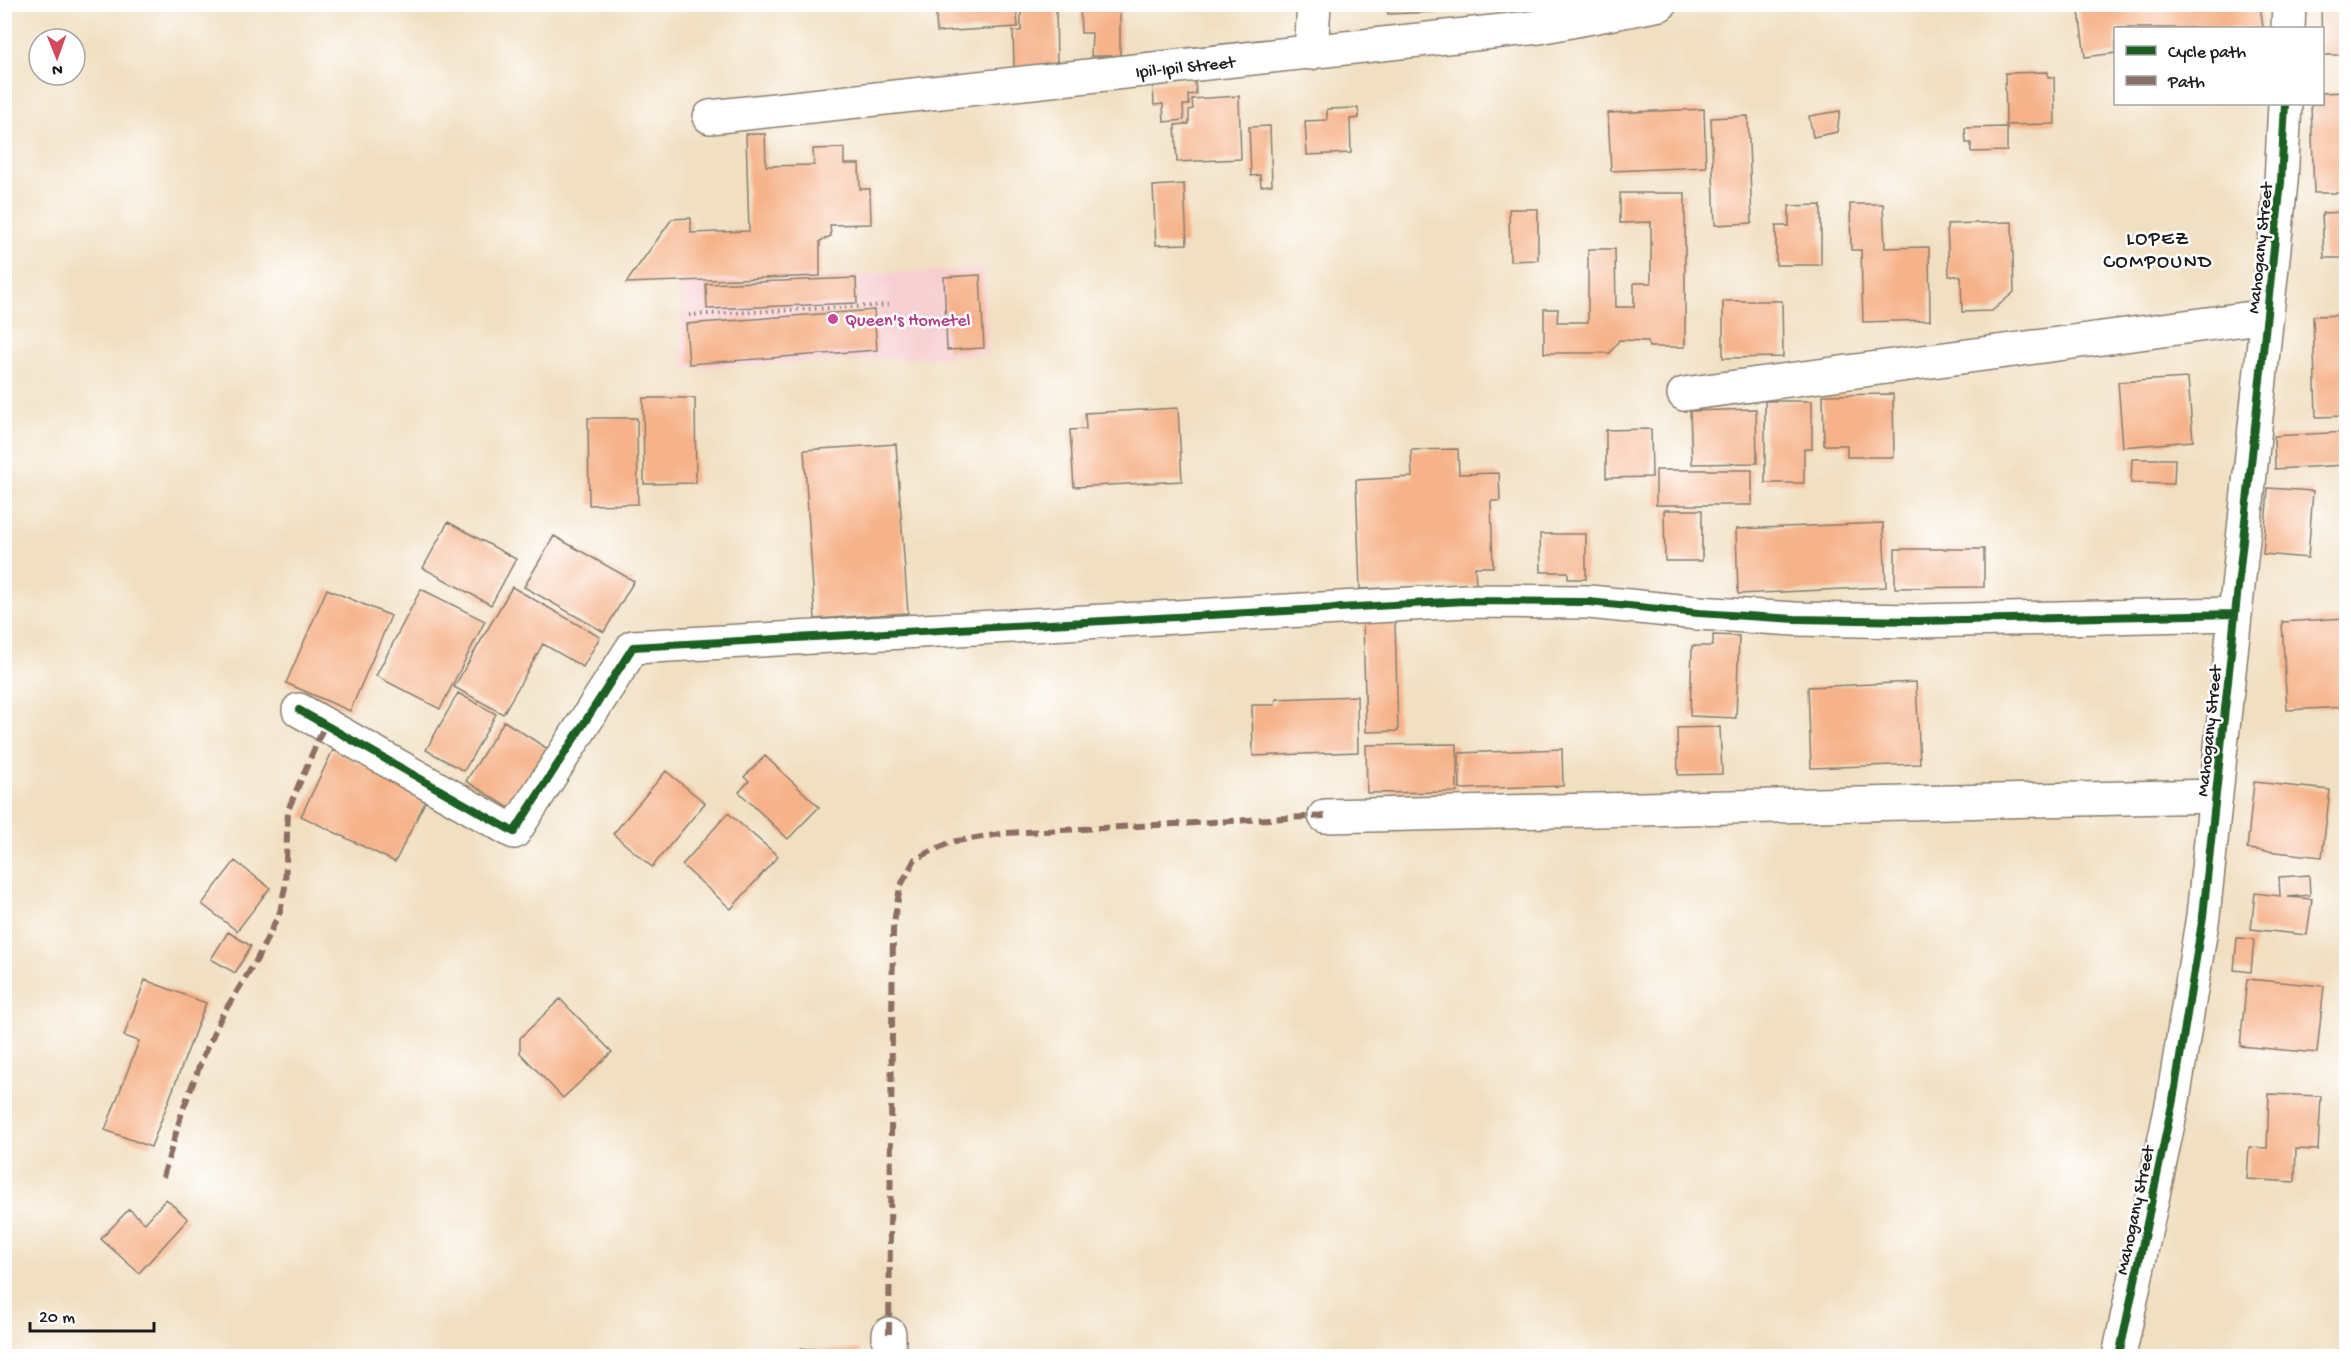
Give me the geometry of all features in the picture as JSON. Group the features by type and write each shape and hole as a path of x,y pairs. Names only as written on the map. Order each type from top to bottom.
{"street":[{"path":"1311,53 1314,4"},
{"name":"Ipil-Ipil Street","path":"710,117 1539,27 1660,4"},
{"path":"2288,27 2289,4"},
{"name":"Mahogany Street","path":"2119,1356 2173,1100 2203,916 2281,182 2285,105"},
{"path":"1684,394 2267,316"},
{"path":"299,710 514,832 633,647 1465,601 1589,602 1698,613 1817,620 1930,621 2235,614"},
{"path":"1325,816 2216,796"}],"path":[{"path":"689,315 889,305"}],"shaded area":[{"name":"Queen's Hometel","path":"984,269 988,354 683,368 679,283"}],"building":[{"path":"935,4 1016,4 1018,27 937,32"},
{"path":"1021,4 1056,4 1057,67 1014,67 1013,31 1021,31"},
{"path":"1388,4 1435,4 1435,12 1388,14"},
{"path":"2078,4 2260,4 2263,27 2114,27 2114,53 2085,57"},
{"path":"2321,4 2346,4 2346,55 2324,55 2324,27 2321,27"},
{"path":"1080,5 1120,5 1120,56 1091,56 1092,33 1081,33"},
{"path":"2048,72 2048,77 2054,77 2055,124 2006,125 2005,73"},
{"path":"1195,81 1196,94 1188,95 1189,105 1183,105 1184,120 1164,122 1163,104 1154,105 1153,83"},
{"path":"2346,92 2346,193 2314,193 2311,105 2324,105 2324,93"},
{"path":"1239,96 1241,159 1177,162 1175,125 1189,124 1189,110 1193,109 1192,99"},
{"path":"1358,108 1359,118 1350,119 1351,153 1307,155 1305,121 1327,120 1327,109"},
{"path":"1704,109 1706,167 1611,171 1608,113"},
{"path":"1840,111 1837,132 1813,137 1809,116"},
{"path":"1748,116 1752,223 1715,225 1711,118"},
{"path":"1270,126 1272,185 1261,186 1260,175 1251,176 1249,127"},
{"path":"2007,127 2007,151 1971,152 1971,143 1966,143 1965,128"},
{"path":"746,134 765,134 766,166 814,165 813,149 844,148 844,164 859,164 860,189 870,189 871,224 830,225 831,236 820,241 820,276 626,283 672,219 691,218 691,233 749,231"},
{"path":"1184,184 1187,244 1156,245 1153,186"},
{"path":"1620,193 1685,193 1685,347 1649,347 1648,341 1619,340 1610,353 1544,353 1544,309 1558,309 1557,322 1588,322 1588,249 1615,249 1616,307 1634,307 1634,283 1651,283 1651,222 1620,223"},
{"path":"1850,204 1883,204 1885,248 1929,247 1930,320 1863,322 1861,250 1851,250"},
{"path":"1821,205 1821,265 1776,265 1776,226 1789,226 1789,206"},
{"path":"1509,209 1538,209 1538,260 1510,261"},
{"path":"2346,212 2346,258 2324,258 2322,213"},
{"path":"2012,222 2014,292 1992,311 1962,312 1961,276 1949,276 1947,224"},
{"path":"980,275 984,348 947,350 944,277"},
{"path":"856,278 857,303 707,309 706,284"},
{"path":"1723,301 1782,301 1783,357 1723,358"},
{"path":"874,310 877,350 689,364 686,324"},
{"path":"2346,315 2346,416 2316,417 2313,316"},
{"path":"2188,378 2193,441 2123,447 2118,382"},
{"path":"1893,394 1894,457 1847,457 1847,445 1824,445 1823,395"},
{"path":"643,398 695,398 696,483 644,484"},
{"path":"1765,401 1812,401 1812,449 1804,449 1804,483 1765,483"},
{"path":"1178,408 1182,481 1074,487 1070,430 1086,429 1085,413"},
{"path":"1756,409 1757,463 1692,464 1690,411"},
{"path":"588,418 637,418 638,504 589,505"},
{"path":"1651,429 1652,477 1606,478 1606,430"},
{"path":"2346,432 2346,465 2275,469 2274,436"},
{"path":"896,444 908,613 815,619 804,450"},
{"path":"1458,449 1459,474 1499,473 1500,501 1491,501 1493,567 1475,567 1476,585 1360,589 1356,480 1412,477 1411,450"},
{"path":"2132,459 2175,459 2174,484 2131,483"},
{"path":"1656,470 1752,470 1752,505 1656,505"},
{"path":"2268,488 2313,491 2308,558 2263,554"},
{"path":"1664,510 1702,510 1702,561 1665,561"},
{"path":"448,522 516,559 491,605 423,568"},
{"path":"1883,523 1886,587 1738,594 1736,529"},
{"path":"1540,534 1586,534 1586,579 1568,579 1568,572 1541,572"},
{"path":"554,536 634,581 604,632 524,587"},
{"path":"1895,549 1984,549 1984,587 1895,588"},
{"path":"512,587 600,637 583,667 543,644 503,714 454,687"},
{"path":"327,589 391,616 350,711 286,683"},
{"path":"421,589 485,621 440,709 376,676"},
{"path":"2346,618 2346,707 2287,710 2282,622"},
{"path":"1395,622 1398,731 1366,732 1363,623"},
{"path":"1713,635 1739,636 1736,718 1690,716 1692,646 1713,646"},
{"path":"1916,682 1920,764 1811,768 1808,687"},
{"path":"458,693 496,714 464,771 426,750"},
{"path":"1357,696 1358,752 1253,756 1252,705 1275,705 1276,699"},
{"path":"504,721 548,749 511,809 466,781"},
{"path":"1720,727 1722,774 1678,775 1677,728"},
{"path":"1457,744 1457,792 1367,793 1366,745"},
{"path":"1562,749 1563,786 1460,789 1459,753"},
{"path":"333,750 428,796 395,862 301,816"},
{"path":"765,756 819,807 788,839 739,792 749,781 744,777"},
{"path":"666,771 705,803 652,867 613,834"},
{"path":"2254,782 2330,790 2322,857 2247,849"},
{"path":"728,813 778,856 731,909 682,865"},
{"path":"235,861 270,888 237,931 202,904"},
{"path":"2309,875 2310,895 2288,897 2312,899 2307,935 2251,929 2255,893 2280,896 2279,877"},
{"path":"228,932 251,946 235,973 211,959"},
{"path":"2237,938 2254,939 2251,972 2234,970"},
{"path":"2247,979 2324,986 2317,1053 2240,1046"},
{"path":"145,980 206,1003 151,1147 105,1130 139,1041 124,1036"},
{"path":"560,999 612,1052 563,1098 520,1053 520,1038"},
{"path":"2269,1094 2321,1096 2318,1150 2296,1149 2295,1182 2247,1179 2249,1147 2267,1148"},
{"path":"166,1199 188,1219 139,1273 101,1239 129,1209 145,1223"},
{"path":"800,1349 860,1349 860,1356 800,1356"}],"marked path":[{"path":"163,1177 182,1112 201,1062 221,1017 256,961 280,912 285,887 288,810 325,724"},
{"path":"889,1334 893,929 900,887 915,859 951,842 1007,833 1325,816"}],"cycle path":[{"path":"2119,1356 2173,1100 2203,916 2281,182 2285,105"},
{"path":"299,710 514,832 633,647 1465,601 1589,602 1698,613 1795,619 1918,621 2235,614"}],"place":[{"name":"Queen's Hometel","path":"833,319"}],"district":[{"name":"LOPEZ COMPOUND","path":"2158,248"}]}
